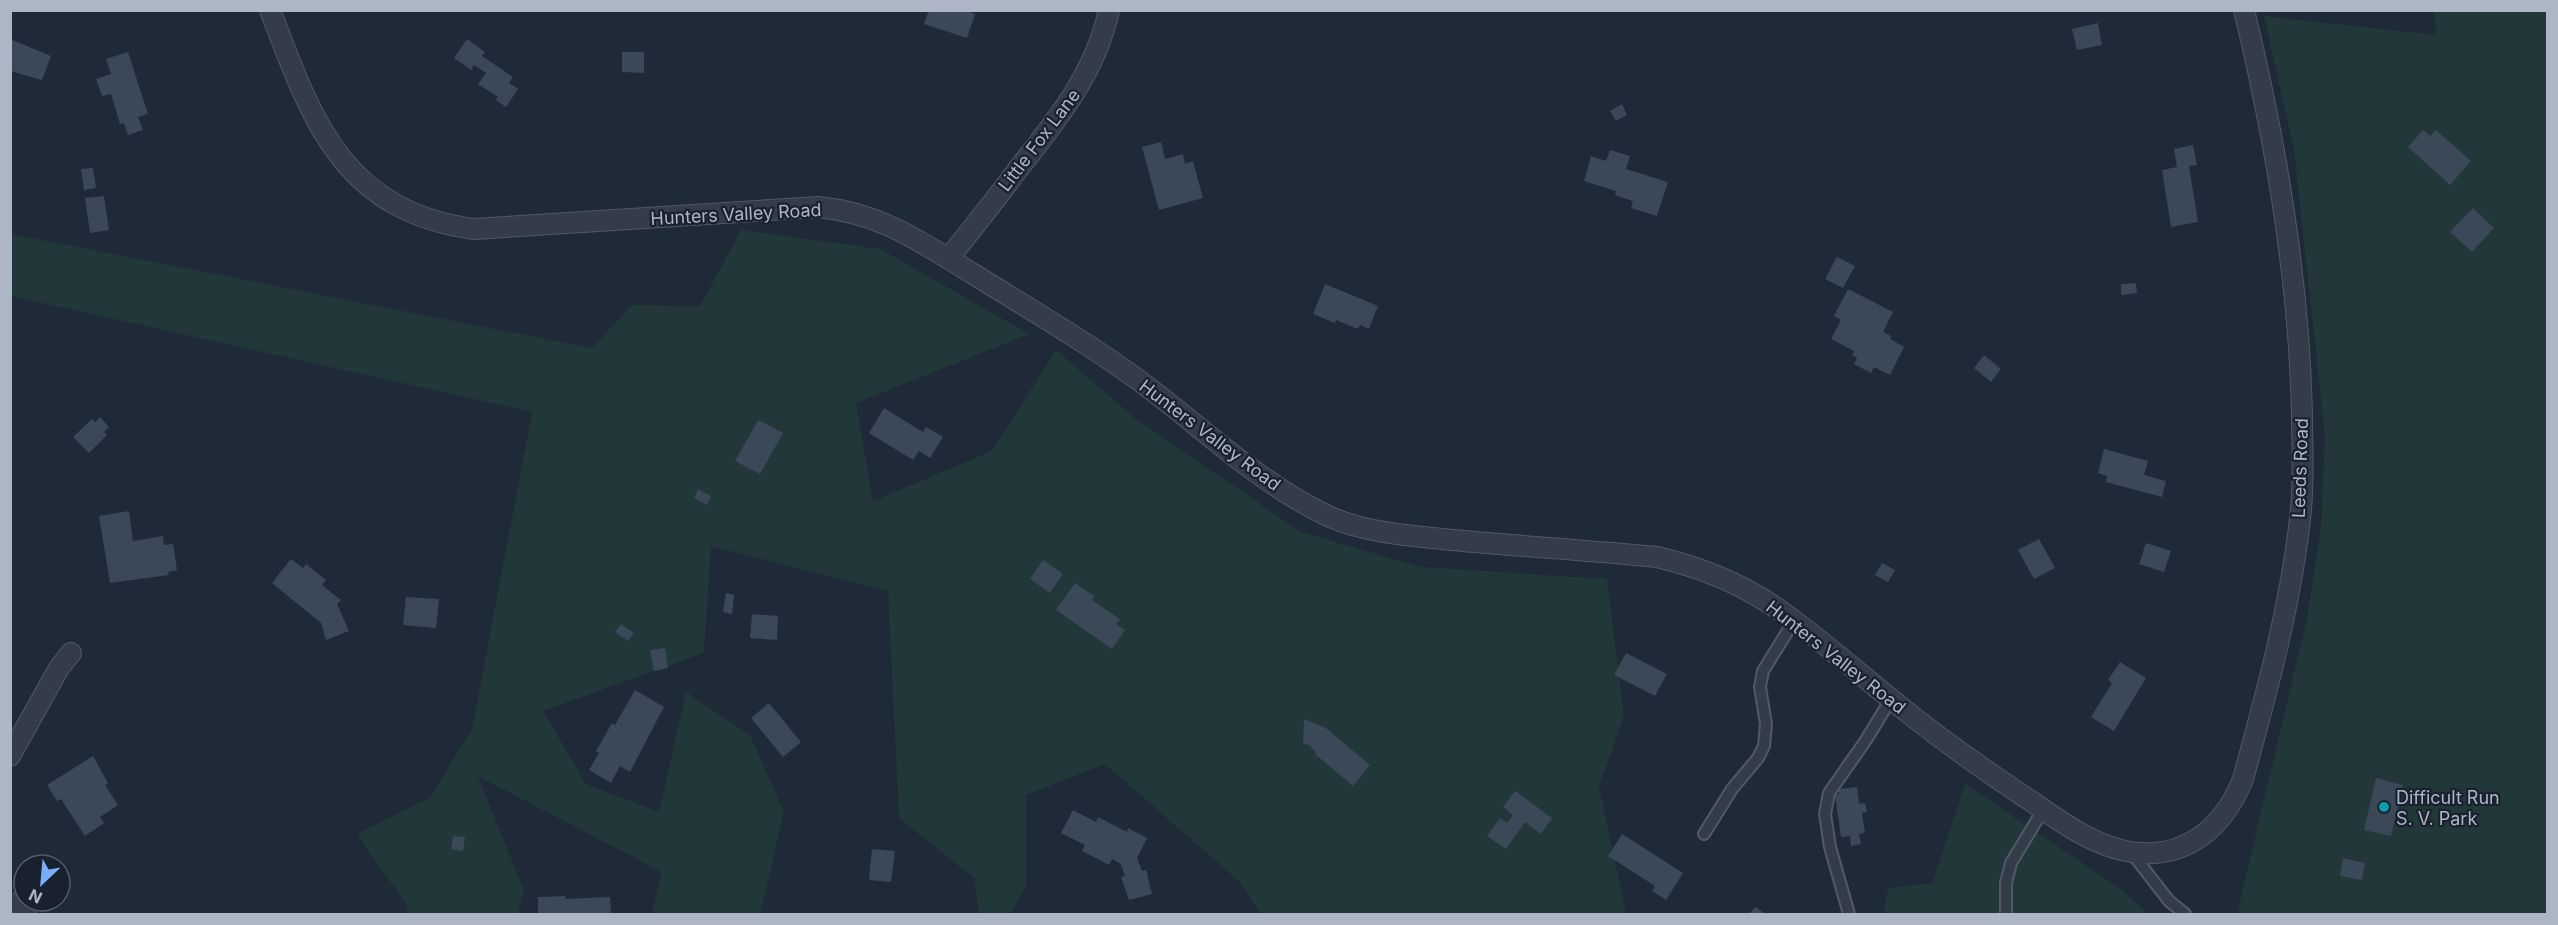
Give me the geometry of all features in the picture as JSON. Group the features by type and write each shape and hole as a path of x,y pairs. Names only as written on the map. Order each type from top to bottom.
{"street":[{"name":"Hunters Valley Road","path":"270,10 316,123 333,150 352,172 375,192 425,219 474,229 818,207 843,209 869,216 892,226 948,259 1094,349 1142,383 1243,463 1300,502 1354,526 1404,535 1657,557 1687,564 1721,577 1755,595 1794,621 1891,699 2043,810 2082,834 2110,847 2131,852"},
{"name":"Little Fox Lane","path":"948,259 1044,136 1081,83 1096,54 1109,10"},
{"name":"Leeds Road","path":"2131,852 2151,853 2170,850 2190,843 2210,830 2224,817 2235,800 2246,768 2279,639 2301,509 2303,472 2301,391 2289,251 2270,132 2244,10"},
{"path":"10,756 70,652"},
{"path":"10,903 26,915"}],"lane":[{"path":"1704,834 1732,789 1758,758 1764,746 1766,724 1760,687 1763,670 1794,621"},
{"path":"1849,915 1830,848 1825,814 1829,794 1891,699"},
{"path":"2006,915 2006,883 2011,863 2043,810"},
{"path":"2131,852 2169,901 2185,915"}],"green space":[{"path":"2434,11 2547,11 2547,914 2237,914 2307,618 2321,527 2325,435 2294,150 2264,16 2436,35"},
{"path":"741,230 880,249 1029,334 856,403 873,501 992,451 1056,350 1136,419 1301,532 1421,567 1607,579 1624,717 1599,786 1626,914 1260,914 1240,882 1105,764 1026,795 1026,886 1010,914 979,914 974,878 899,818 888,591 711,546 704,653 543,711 586,784 659,812 686,692 750,735 784,812 760,914 652,914 662,872 478,776 524,890 518,914 405,914 408,907 357,834 429,798 472,730 532,412 11,296 11,234 592,348 632,305 700,306"},
{"path":"1965,784 2121,889 2148,914 1884,914 1888,888 1932,883"}],"building":[{"path":"929,10 965,10 975,14 967,38 924,24"},
{"path":"2098,23 2102,45 2077,50 2072,29"},
{"path":"10,39 51,56 42,80 10,71"},
{"path":"467,39 485,52 482,56 513,77 509,83 518,89 506,107 496,100 498,97 478,84 486,73 474,65 471,70 454,58"},
{"path":"128,52 148,114 138,117 143,130 128,135 124,123 120,124 111,94 102,96 96,79 111,74 106,59"},
{"path":"622,52 644,52 644,73 622,72"},
{"path":"1622,104 1627,115 1616,121 1610,111"},
{"path":"2423,130 2430,136 2436,130 2471,161 2450,185 2408,147"},
{"path":"1161,142 1165,159 1183,154 1185,164 1193,161 1203,198 1159,210 1142,147"},
{"path":"2193,145 2197,165 2189,166 2198,222 2171,227 2162,170 2177,167 2174,149"},
{"path":"1610,150 1630,156 1626,169 1668,182 1657,216 1631,208 1633,201 1615,195 1616,191 1584,181 1591,156 1606,161"},
{"path":"93,168 96,188 84,190 81,169"},
{"path":"104,196 109,230 90,233 85,198"},
{"path":"2473,208 2494,228 2472,252 2450,232"},
{"path":"1837,257 1855,266 1843,288 1825,279"},
{"path":"2136,283 2137,293 2121,295 2121,284"},
{"path":"1325,284 1378,306 1369,329 1360,325 1358,329 1336,320 1335,323 1313,314"},
{"path":"1848,289 1893,312 1883,332 1904,347 1890,375 1874,367 1871,373 1854,364 1857,358 1852,355 1854,351 1831,339 1841,320 1834,316"},
{"path":"1984,355 2001,369 1991,382 1974,368"},
{"path":"884,408 923,432 926,427 943,437 930,458 919,451 913,460 869,433"},
{"path":"100,417 109,427 104,432 107,435 89,453 73,437 92,419 95,422"},
{"path":"758,420 783,433 760,474 735,461"},
{"path":"2104,449 2148,461 2144,475 2166,481 2162,497 2106,482 2107,476 2098,473"},
{"path":"698,489 711,496 707,505 694,498"},
{"path":"129,511 133,541 163,536 164,545 173,544 177,570 168,572 169,575 110,583 99,516"},
{"path":"2039,539 2055,568 2034,579 2018,550"},
{"path":"2146,543 2171,551 2164,572 2139,564"},
{"path":"291,559 303,568 306,564 326,580 322,585 341,600 337,604 349,631 326,640 321,623 272,583"},
{"path":"1043,560 1063,574 1050,593 1030,579"},
{"path":"1882,563 1895,570 1888,582 1875,575"},
{"path":"1075,583 1094,596 1092,600 1120,619 1116,624 1125,630 1112,649 1056,610"},
{"path":"726,593 734,595 732,614 723,612"},
{"path":"406,597 439,599 436,628 403,625"},
{"path":"752,614 778,616 777,640 750,638"},
{"path":"621,624 634,633 628,641 615,632"},
{"path":"665,648 668,668 654,671 650,650"},
{"path":"1626,653 1667,674 1655,696 1614,675"},
{"path":"2120,662 2146,678 2114,731 2091,717 2112,683 2108,680"},
{"path":"635,690 664,707 630,772 620,766 611,783 589,770 599,753 596,751 612,723 615,725"},
{"path":"769,703 801,742 783,757 751,718"},
{"path":"1304,719 1326,728 1370,765 1353,786 1315,754 1316,752 1309,745 1303,744"},
{"path":"93,756 108,783 105,785 118,805 100,817 104,823 85,836 61,799 57,801 47,785"},
{"name":"Difficult Run S. V. Park","path":"2376,778 2403,785 2391,836 2364,830"},
{"path":"1857,787 1859,804 1865,803 1867,812 1862,813 1865,833 1859,834 1861,844 1851,846 1850,836 1841,837 1835,795 1839,794 1839,789"},
{"path":"1515,791 1552,818 1541,834 1525,822 1506,849 1487,836 1500,818 1507,823 1513,815 1503,807"},
{"path":"1073,810 1096,822 1098,817 1127,832 1128,828 1147,838 1137,858 1142,871 1146,870 1152,894 1129,900 1121,877 1125,876 1121,864 1112,859 1109,865 1082,851 1085,845 1061,833"},
{"path":"1622,834 1683,873 1666,900 1652,891 1655,886 1608,856"},
{"path":"453,836 465,837 463,851 451,849"},
{"path":"872,849 895,851 891,882 869,880"},
{"name":"Difficult Run S. V. Park","path":"2343,858 2365,863 2362,880 2340,876"},
{"path":"566,896 565,899 610,897 611,914 538,914 538,897"},
{"path":"1755,907 1766,914 1749,914"}],"place":[{"name":"Difficult Run S. V. Park","path":"2384,807"}]}
